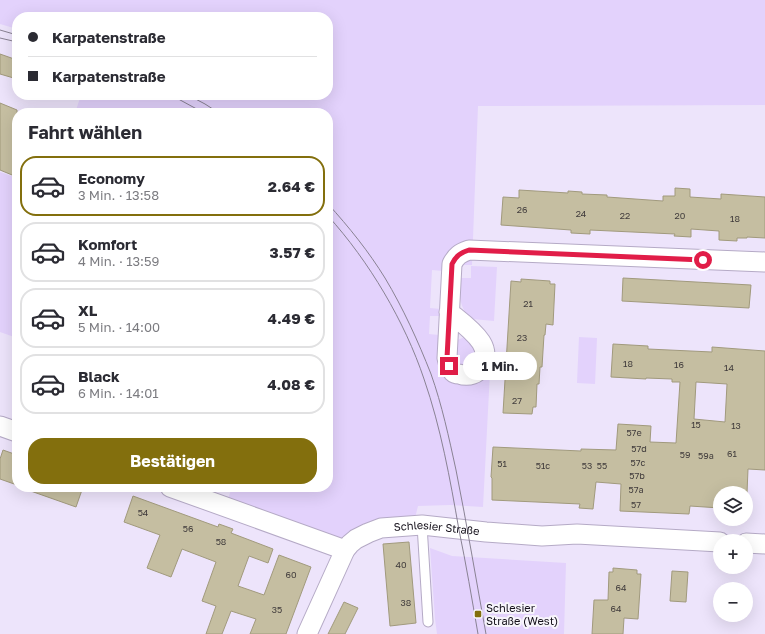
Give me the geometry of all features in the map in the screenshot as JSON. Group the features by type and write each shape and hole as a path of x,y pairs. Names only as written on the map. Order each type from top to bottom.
{"street":[{"path":"449,312 452,264 456,256 469,250 765,262"},
{"path":"0,426 12,430"},
{"path":"184,492 345,550 307,634"},
{"name":"Schlesier Straße","path":"345,550 356,538 381,528 422,525 542,536 576,534 713,542"},
{"path":"753,543 765,544"}],"lane":[{"path":"422,525 428,622"}],"shaded area":[{"path":"0,0 765,0 765,105 478,106 472,265 444,265 443,271 432,270 430,308 441,309 441,316 430,316 429,334 439,335 440,364 490,372 483,507 450,505 418,506 415,518 347,537 337,538 228,499 230,492 333,492 333,108 77,108 79,100 333,100 333,12 12,12 12,28 0,24"},
{"path":"0,172 12,176 12,336 0,332"},
{"path":"471,266 497,267 494,321 472,319 463,308 458,278 471,278"},
{"path":"464,337 472,344 478,358 471,366 458,365 455,356 454,348 456,342"},
{"path":"579,337 597,338 595,384 577,383"},
{"path":"430,548 452,556 566,563 564,634 437,634"}],"building":[{"path":"0,54 12,58 12,78 0,74"},
{"path":"0,103 12,108 12,175 0,170"},
{"path":"675,188 690,189 690,197 721,199 721,194 765,197 765,238 737,238 737,241 719,240 719,231 691,229 691,237 674,236 675,234 590,230 590,234 571,233 571,230 501,225 503,197 519,198 519,190 568,193 568,191 582,192 582,194 607,195 607,197 663,201 663,196 675,196"},
{"path":"623,278 751,285 749,308 622,301"},
{"path":"521,279 550,281 550,284 555,284 553,325 546,324 542,367 540,367 539,384 537,384 536,407 533,407 532,414 503,413 511,281 521,282"},
{"path":"613,344 648,346 648,349 712,352 712,347 765,351 765,470 748,469 747,486 713,486 713,508 690,506 689,514 620,511 621,484 596,482 593,509 579,508 580,504 492,500 491,477 493,447 581,451 581,449 616,450 618,424 651,426 650,442 676,443 680,382 672,382 672,379 611,377","holes":["696,382 727,384 725,422 694,419"]},
{"path":"3,450 12,453 12,483 0,479 0,459"},
{"path":"34,492 81,492 76,507"},
{"path":"133,496 218,527 219,524 233,529 231,533 273,549 268,563 249,556 238,586 264,595 279,555 311,567 286,634 250,634 256,619 231,611 222,634 206,634 216,606 202,601 216,562 182,549 171,577 147,568 160,535 124,522"},
{"path":"409,542 416,623 390,626 383,544"},
{"path":"613,568 637,570 637,574 641,574 638,619 624,618 623,634 592,634 594,600 608,600 609,572 613,572"},
{"path":"672,571 688,572 686,602 670,601"},
{"path":"344,602 358,608 345,634 328,634"}],"tram line":[{"path":"0,30 12,34"},
{"path":"0,38 12,41"},
{"path":"180,100 195,108"},
{"path":"197,100 211,108"},
{"path":"333,210 358,240 385,278 410,325 431,374 442,410 456,470 486,634"},
{"path":"333,222 358,252 384,293 407,336 424,379 444,454 467,569 478,634"}],"place":[{"name":"Schlesier Straße (West)","path":"478,614"}],"route":[{"path":"449,366 447,358 452,264 456,256 462,252 469,250 703,260"}]}
